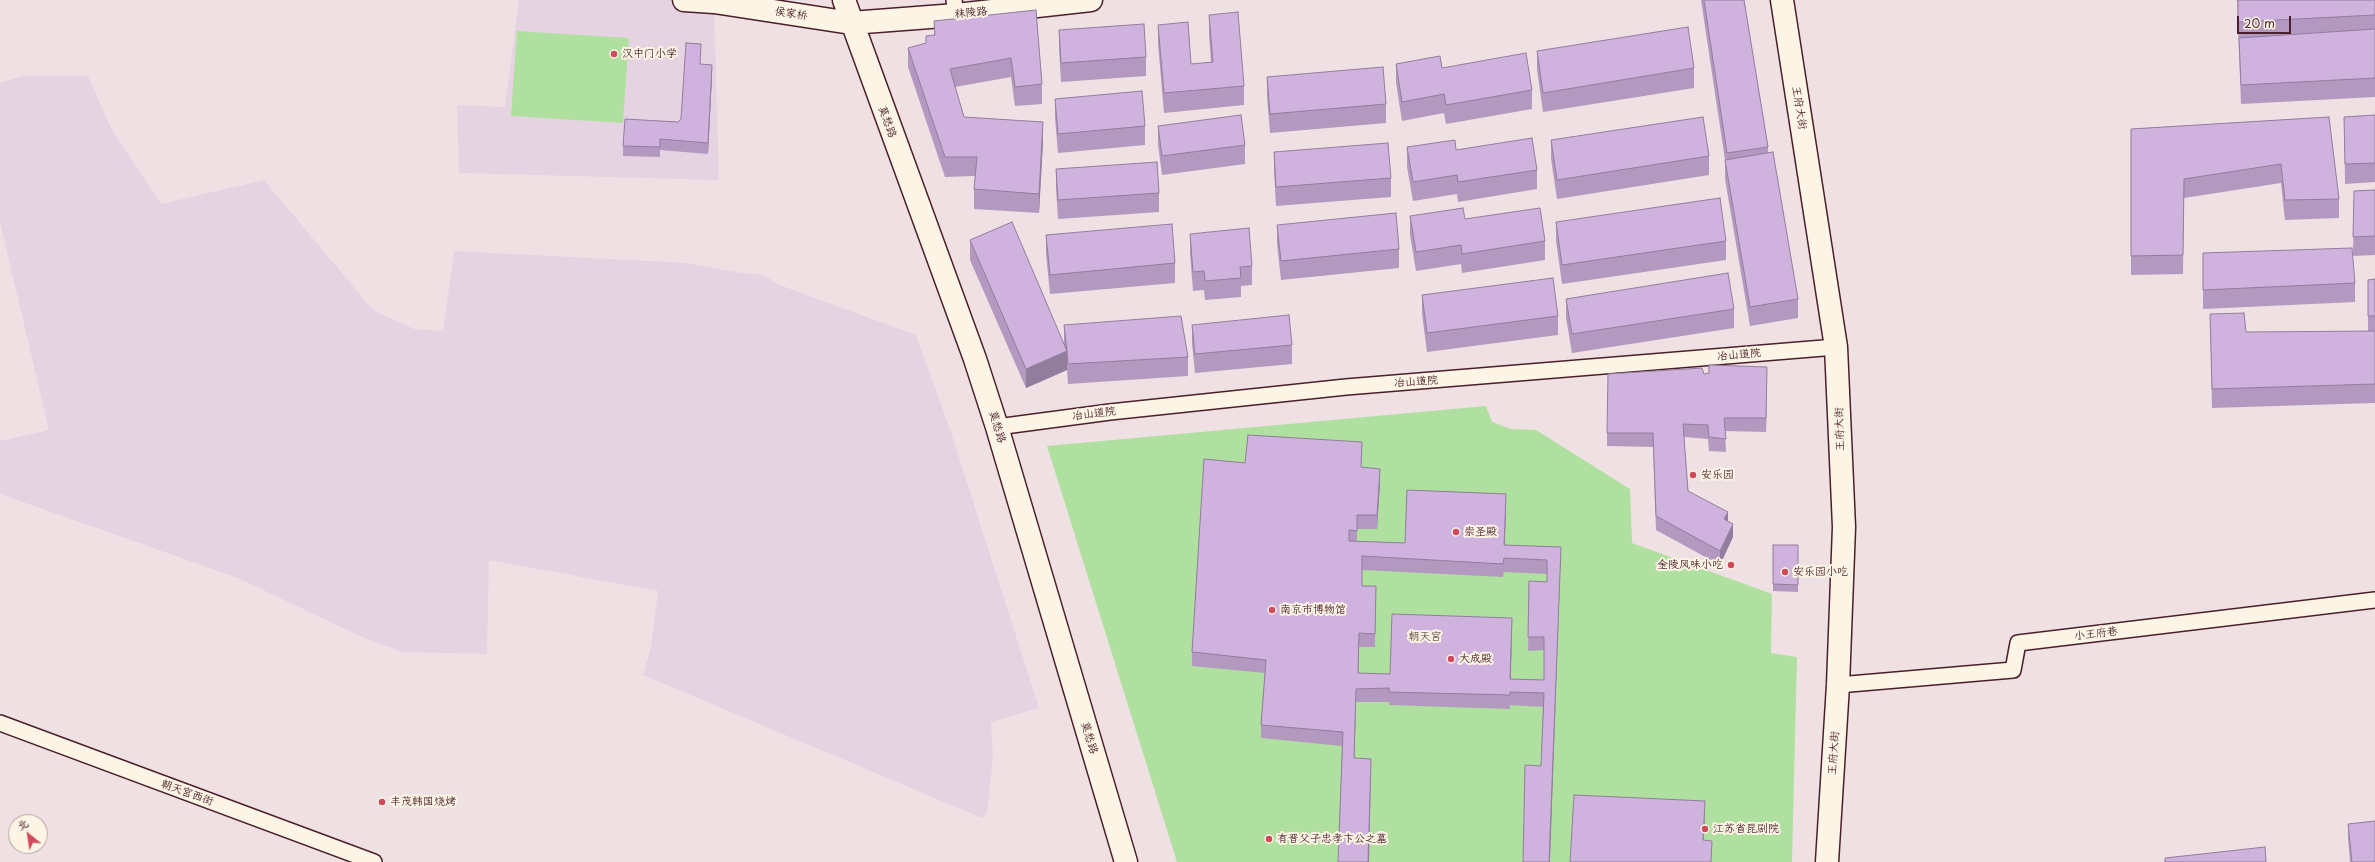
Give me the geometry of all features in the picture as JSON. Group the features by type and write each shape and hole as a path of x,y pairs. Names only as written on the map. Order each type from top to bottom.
{"street":[{"name":"侯家桥","path":"684,0 714,2 851,23"},
{"name":"莫愁路","path":"844,0 851,23 975,359 997,427 1126,862"},
{"name":"秣陵路","path":"851,23 955,8 1091,0"},
{"name":"王府大街","path":"1782,0 1836,347 1844,527 1838,685 1826,862"},
{"name":"冶山道院","path":"997,427 1110,412 1346,387 1836,347"},
{"name":"小王府巷","path":"1838,685 2013,670 2018,643 2375,600"},
{"name":"朝天宫西街","path":"0,723 370,861"}],"shaded area":[{"name":"汉中门小学","path":"519,0 684,0 714,2 719,180 459,173 457,105 505,107"},
{"path":"22,76 88,76 111,128 161,204 264,180 373,310 414,329 443,331 454,251 687,263 735,272 764,275 777,284 916,335 951,432 1039,708 991,722 993,758 987,813 982,818 643,675 651,647 658,591 489,560 487,654 402,652 357,635 238,578 0,494 0,441 49,430 0,222 0,83"}],"green space":[{"path":"517,31 629,38 623,123 511,116"},
{"name":"朝天宫","path":"1486,406 1492,422 1511,429 1536,430 1630,489 1632,543 1772,594 1771,653 1797,657 1792,862 1177,862 1047,446"}],"building":[{"path":"1704,0 1744,0 1768,147 1727,153"},
{"path":"2238,0 2375,0 2375,15 2238,22"},
{"path":"1036,10 1042,84 1015,87 1011,58 950,69 964,117 1043,122 1039,194 974,189 977,157 945,157 908,48 926,43 926,36 935,35 934,21"},
{"path":"1238,12 1244,86 1164,93 1158,25 1188,22 1191,64 1213,62 1209,15"},
{"path":"1144,24 1146,57 1061,63 1059,30"},
{"path":"1688,27 1694,68 1543,93 1537,51"},
{"path":"2375,29 2375,78 2241,85 2239,38"},
{"path":"686,43 701,44 700,64 712,65 708,143 660,139 660,147 623,146 625,119 678,122 681,119"},
{"path":"1526,53 1532,90 1446,105 1444,94 1402,102 1396,64 1440,56 1442,68"},
{"path":"1383,67 1386,104 1270,114 1267,77"},
{"path":"1142,91 1145,126 1058,134 1055,99"},
{"path":"1241,115 1245,145 1162,156 1158,126"},
{"path":"2375,115 2375,163 2345,164 2344,117"},
{"path":"1703,117 1709,156 1557,180 1551,140"},
{"path":"2329,117 2339,199 2285,200 2281,164 2184,179 2183,255 2131,256 2131,129"},
{"path":"1532,138 1537,170 1458,182 1457,175 1413,182 1407,147 1455,140 1456,150"},
{"path":"1388,143 1391,178 1276,187 1274,152"},
{"path":"1773,152 1798,299 1750,307 1725,160"},
{"path":"1157,162 1159,193 1058,200 1056,169"},
{"path":"2375,190 2375,236 2353,237 2354,191"},
{"path":"1720,198 1726,241 1562,265 1556,222"},
{"path":"1463,208 1465,219 1540,208 1545,241 1462,254 1461,245 1416,252 1410,216"},
{"path":"1396,213 1399,249 1281,261 1277,225"},
{"path":"1012,222 1067,351 1026,369 970,240"},
{"path":"1172,224 1175,263 1050,275 1046,235"},
{"path":"1249,228 1252,266 1240,267 1241,278 1205,281 1204,271 1193,272 1190,234"},
{"path":"2352,248 2355,283 2203,290 2203,253"},
{"path":"1728,273 1734,309 1572,334 1566,299"},
{"path":"1553,278 1558,316 1427,333 1422,295"},
{"path":"2375,279 2375,316 2368,316 2368,280"},
{"path":"2244,313 2246,332 2375,331 2375,384 2212,389 2210,314"},
{"path":"1289,315 1292,345 1195,354 1192,325"},
{"path":"1181,316 1188,357 1068,364 1064,325"},
{"path":"1709,365 1767,367 1766,418 1724,418 1726,439 1709,437 1708,425 1683,424 1688,491 1728,512 1724,519 1733,524 1720,551 1656,516 1653,433 1607,433 1608,374 1702,368 1704,374 1709,373"},
{"path":"1248,435 1362,442 1361,467 1380,469 1377,515 1357,515 1357,531 1349,530 1349,541 1405,543 1407,490 1506,494 1504,545 1561,547 1549,862 1523,862 1525,765 1541,766 1544,693 1510,692 1510,695 1389,692 1389,688 1356,689 1354,758 1371,759 1368,862 1338,862 1343,732 1261,725 1266,660 1192,652 1204,459 1245,463","holes":["1362,556 1503,564 1504,558 1547,560 1547,582 1529,581 1528,637 1544,637 1544,680 1510,679 1512,618 1392,614 1390,674 1358,673 1359,633 1375,634 1376,586 1362,586"]},
{"name":"安乐园小吃","path":"1773,545 1798,545 1798,585 1773,584"},
{"path":"1574,795 1705,801 1703,840 1712,841 1711,862 1570,862"},
{"path":"2375,821 2375,862 2352,862 2348,824"},
{"path":"2265,847 2266,862 2165,862 2165,858"}],"place":[{"name":"汉中门小学","path":"614,54"},
{"name":"安乐园","path":"1693,475"},
{"name":"崇圣殿","path":"1456,532"},
{"name":"金陵风味小吃","path":"1731,565"},
{"name":"安乐园小吃","path":"1785,572"},
{"name":"南京市博物馆","path":"1272,610"},
{"name":"大成殿","path":"1451,659"},
{"name":"丰茂韩国烧烤","path":"382,802"},
{"name":"江苏省昆剧院","path":"1705,829"},
{"name":"有晋父子忠孝卞公之墓","path":"1269,839"}]}
